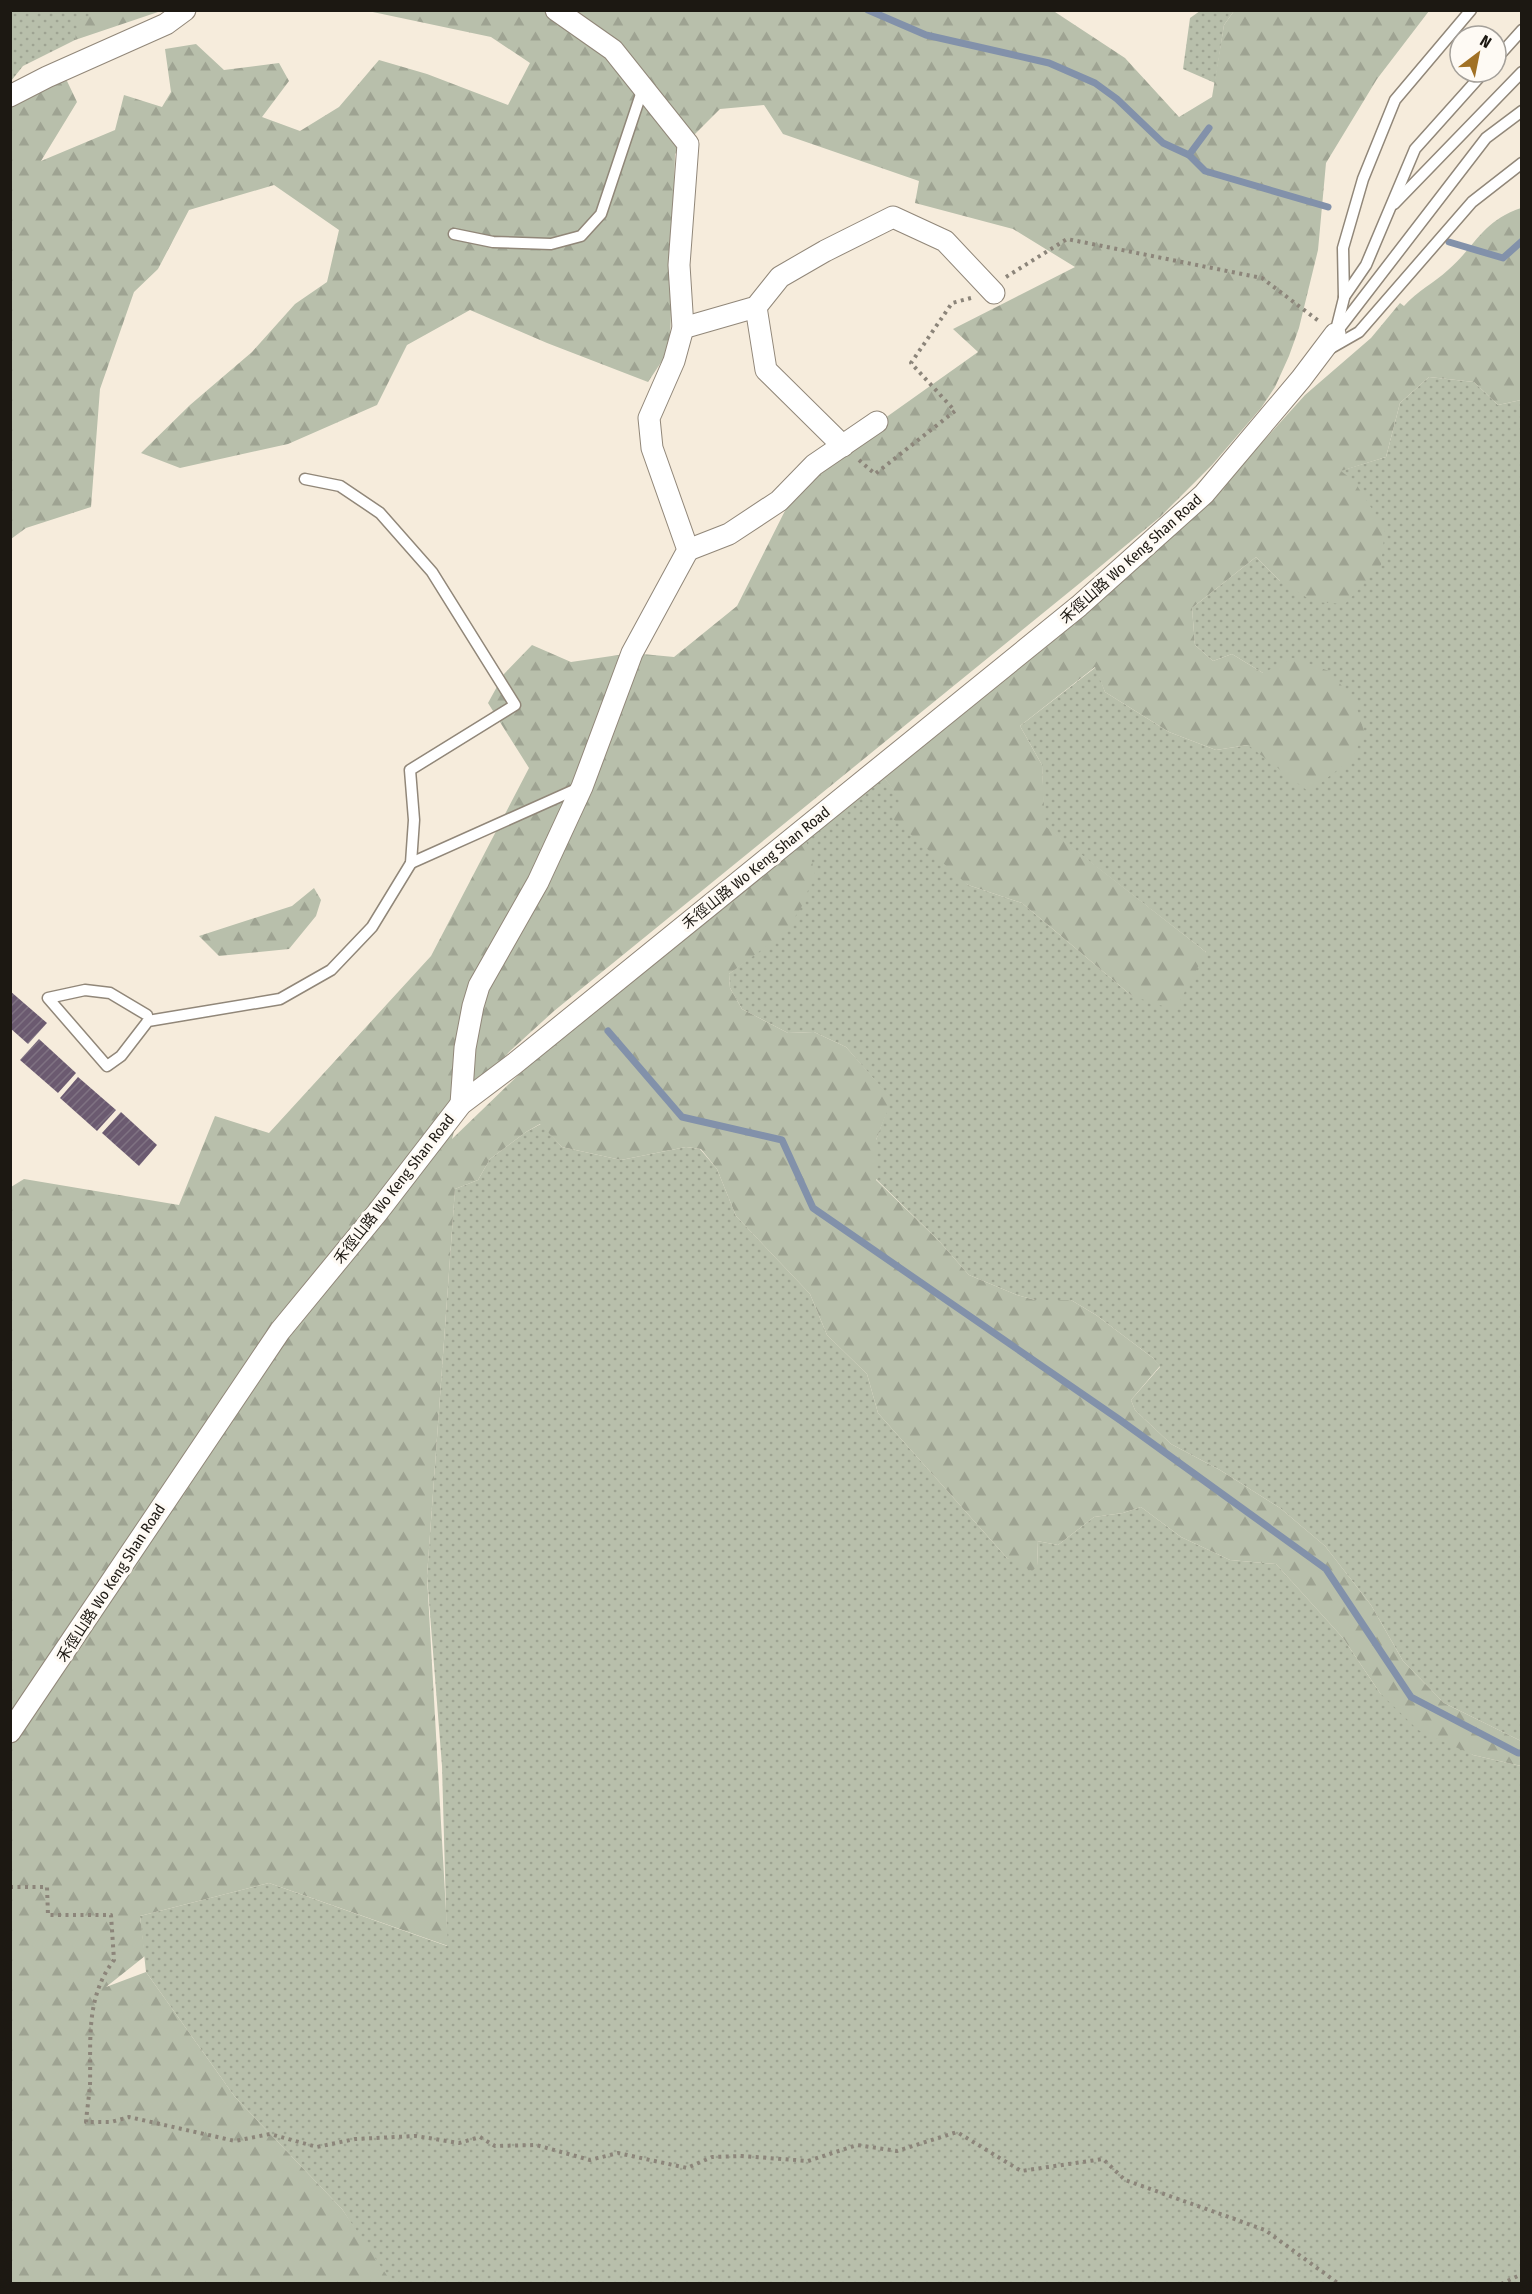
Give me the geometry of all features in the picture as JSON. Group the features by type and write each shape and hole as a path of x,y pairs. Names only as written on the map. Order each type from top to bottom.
{"street":[{"path":"10,96 166,24 185,10"},
{"path":"556,10 613,51 688,144 679,265 683,328 674,361 649,418 652,448 688,550"},
{"path":"683,328 756,307 780,277 825,251 893,217 945,241 994,293"},
{"path":"756,307 766,369 843,446"},
{"name":"禾徑山路 Wo Keng Shan Road","path":"10,1732 280,1331 461,1104 514,1064 1079,606 1204,494 1321,354 1335,334"},
{"path":"461,1104 465,1048 479,986 538,882 582,787 632,653 688,550 729,534 779,501 814,465 877,422"}],"lane":[{"name":"禾徑山路 Wo Keng Shan Road","path":"1335,334 1344,298 1343,248 1363,178 1395,100 1471,10"},
{"path":"1508,45 1521,30"},
{"path":"1388,210 1521,72"},
{"path":"1344,298 1366,265 1415,149 1473,84"},
{"path":"454,234 493,242 551,244 581,236 600,214 643,87"},
{"path":"1335,334 1486,138 1521,111"},
{"path":"1321,354 1359,332 1472,202 1521,163"},
{"path":"148,1021 147,1015 110,993 85,990 48,998 107,1066 122,1056 148,1021 280,999 332,970 372,927 411,863 414,820 410,770 515,705 432,572 380,513 340,486 305,479"},
{"path":"411,863 582,787"}],"path":[{"path":"843,446 875,474 955,411 911,363 952,303 994,293 1007,276 1066,239 1262,278 1335,334"},
{"path":"10,1887 47,1887 48,1915 111,1916 114,1960 105,1972 91,2010 90,2086 86,2122 111,2122 129,2117 235,2141 270,2134 317,2147 355,2139 416,2136 459,2143 480,2137 495,2146 536,2145 590,2160 618,2153 687,2168 712,2157 742,2156 808,2161 857,2145 897,2151 957,2132 1021,2171 1103,2159 1125,2180 1265,2229 1339,2283"},
{"path":"1501,2283 1521,2274"}],"green space":[{"path":"1052,10 1125,58 1179,117 1212,97 1224,25 1234,11 1429,11 1377,79 1326,163 1318,250 1299,328 1289,356 1275,387 1261,408 1212,465 1160,517 554,1011 510,1051 461,1104 452,1139 534,1060 806,840 815,873 801,908 784,933 729,974 730,988 742,1009 788,1033 814,1032 846,1047 892,1099 876,1140 876,1180 939,1241 969,1275 1035,1300 1071,1300 1096,1315 1153,1358 1160,1366 1131,1400 1135,1410 1171,1444 1220,1470 1280,1508 1325,1546 1371,1605 1403,1661 1444,1703 1521,1741 1521,1766 1473,1755 1418,1730 1380,1693 1343,1638 1276,1564 1230,1560 1181,1537 1141,1507 1123,1513 1094,1517 1058,1545 1037,1541 1038,1566 1032,1571 1007,1558 878,1413 867,1374 827,1335 810,1294 736,1216 717,1169 701,1149 686,1147 621,1160 562,1147 540,1124 490,1159 478,1180 455,1189 427,1576 448,1946 269,1883 140,1916 145,1956 106,1987 146,1972 235,2097 342,2209 392,2283 11,2283 11,1187 24,1179 179,1205 215,1116 269,1133 431,956 529,768 488,703 504,674 532,645 571,662 632,653 674,657 737,606 802,477 978,352 953,329 1075,267 1013,229 915,203 919,181 783,134 764,105 720,109 675,154 670,349 648,382 470,310 407,345 377,405 288,444 180,468 141,453 190,405 252,352 295,304 327,282 339,230 274,185 189,210 158,269 134,292 100,389 91,507 26,528 11,539 11,99 37,83 67,81 77,102 41,161 115,130 124,95 162,107 171,92 165,49 196,44 224,70 279,63 289,81 262,117 300,131 339,107 379,60 427,74 508,105 530,63 491,37 368,11"},
{"path":"11,11 107,11 82,24 75,40 23,66 11,81"},
{"path":"99,11 161,11 75,40 78,21"},
{"path":"1200,11 1234,11 1224,25 1215,83 1183,69 1190,18"},
{"path":"1521,208 1521,400 1498,405 1474,382 1429,377 1400,403 1386,457 1341,471 1354,481 1385,529 1381,565 1345,604 1314,602 1280,581 1256,557 1192,608 1195,645 1213,661 1232,654 1263,673 1293,658 1329,671 1354,700 1364,731 1353,758 1309,792 1248,745 1216,750 1169,732 1105,692 1095,667 1020,726 1042,765 1045,826 1206,952 1175,1010 1132,996 1022,903 968,885 892,818 902,802 883,776 1111,592 1200,511 1305,395 1371,338 1400,303 1404,306 1443,275 1488,227 1508,213"},
{"path":"1429,377 1474,382 1498,405 1521,400 1521,1741 1444,1703 1403,1661 1371,1605 1325,1546 1280,1508 1220,1470 1171,1444 1135,1410 1131,1400 1160,1367 1153,1358 1096,1315 1071,1300 1035,1300 969,1275 939,1241 876,1179 876,1140 891,1099 846,1047 814,1032 788,1033 742,1009 730,988 729,974 748,959 806,840 883,776 968,885 1022,903 1132,996 1206,952 1044,826 1042,765 1020,726 1096,667 1105,692 1169,732 1216,750 1248,745 1263,673 1232,654 1213,661 1195,645 1192,608 1256,557 1280,581 1340,471 1386,457 1400,403"},
{"path":"314,888 321,900 316,916 289,949 219,956 199,936 292,906"},
{"path":"541,1124 562,1147 621,1160 686,1147 700,1149 717,1169 736,1216 810,1294 827,1335 867,1374 878,1413 1007,1558 1038,1565 1037,1541 1058,1545 1094,1517 1123,1513 1141,1507 1181,1537 1230,1560 1276,1564 1343,1638 1380,1693 1473,1755 1521,1766 1521,2283 389,2283 342,2209 235,2097 146,1972 140,1916 269,1883 447,1946 442,1766 427,1576 455,1189 478,1180 490,1159 526,1132"}],"building":[{"path":"10,991 47,1023 28,1044 10,1028"},
{"path":"39,1039 76,1073 58,1093 20,1060"},
{"path":"78,1077 116,1110 97,1131 60,1098"},
{"path":"121,1112 157,1145 139,1166 102,1133"}],"waterway":[{"path":"868,10 926,35 1049,63 1095,83 1117,99 1163,143 1189,155 1205,171 1328,207"},
{"path":"1189,155 1209,128"},
{"path":"1449,242 1503,258 1522,241"},
{"path":"608,1031 682,1117 782,1140 813,1208 1120,1420 1326,1569 1411,1697 1518,1753 1522,1753"}]}
